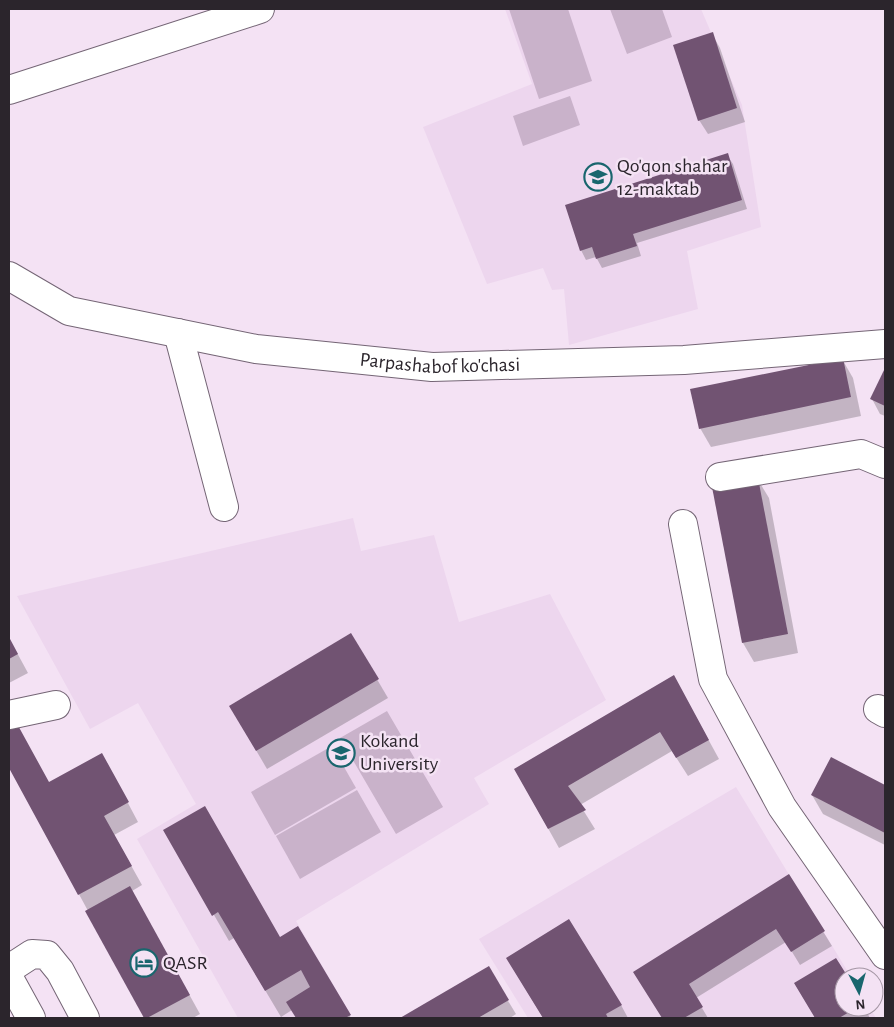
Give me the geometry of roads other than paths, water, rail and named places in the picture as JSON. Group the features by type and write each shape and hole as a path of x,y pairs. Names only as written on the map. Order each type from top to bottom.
{"street":[{"path":"9,90 260,9"},
{"name":"Parpashabof ko'chasi","path":"9,276 69,311 256,349 432,367 684,360 885,344"},
{"path":"178,333 224,507"},
{"path":"720,477 861,454 885,464"},
{"path":"683,524 713,679 782,807 885,955"},
{"path":"9,714 56,705"},
{"path":"9,969 32,954 47,954 60,971 85,1018"},
{"path":"9,978 31,1018"}],"place":[{"name":"Qo'qon shahar 12-maktab","path":"598,177"},
{"name":"Kokand University","path":"341,753"},
{"name":"QASR","path":"144,963"}]}
